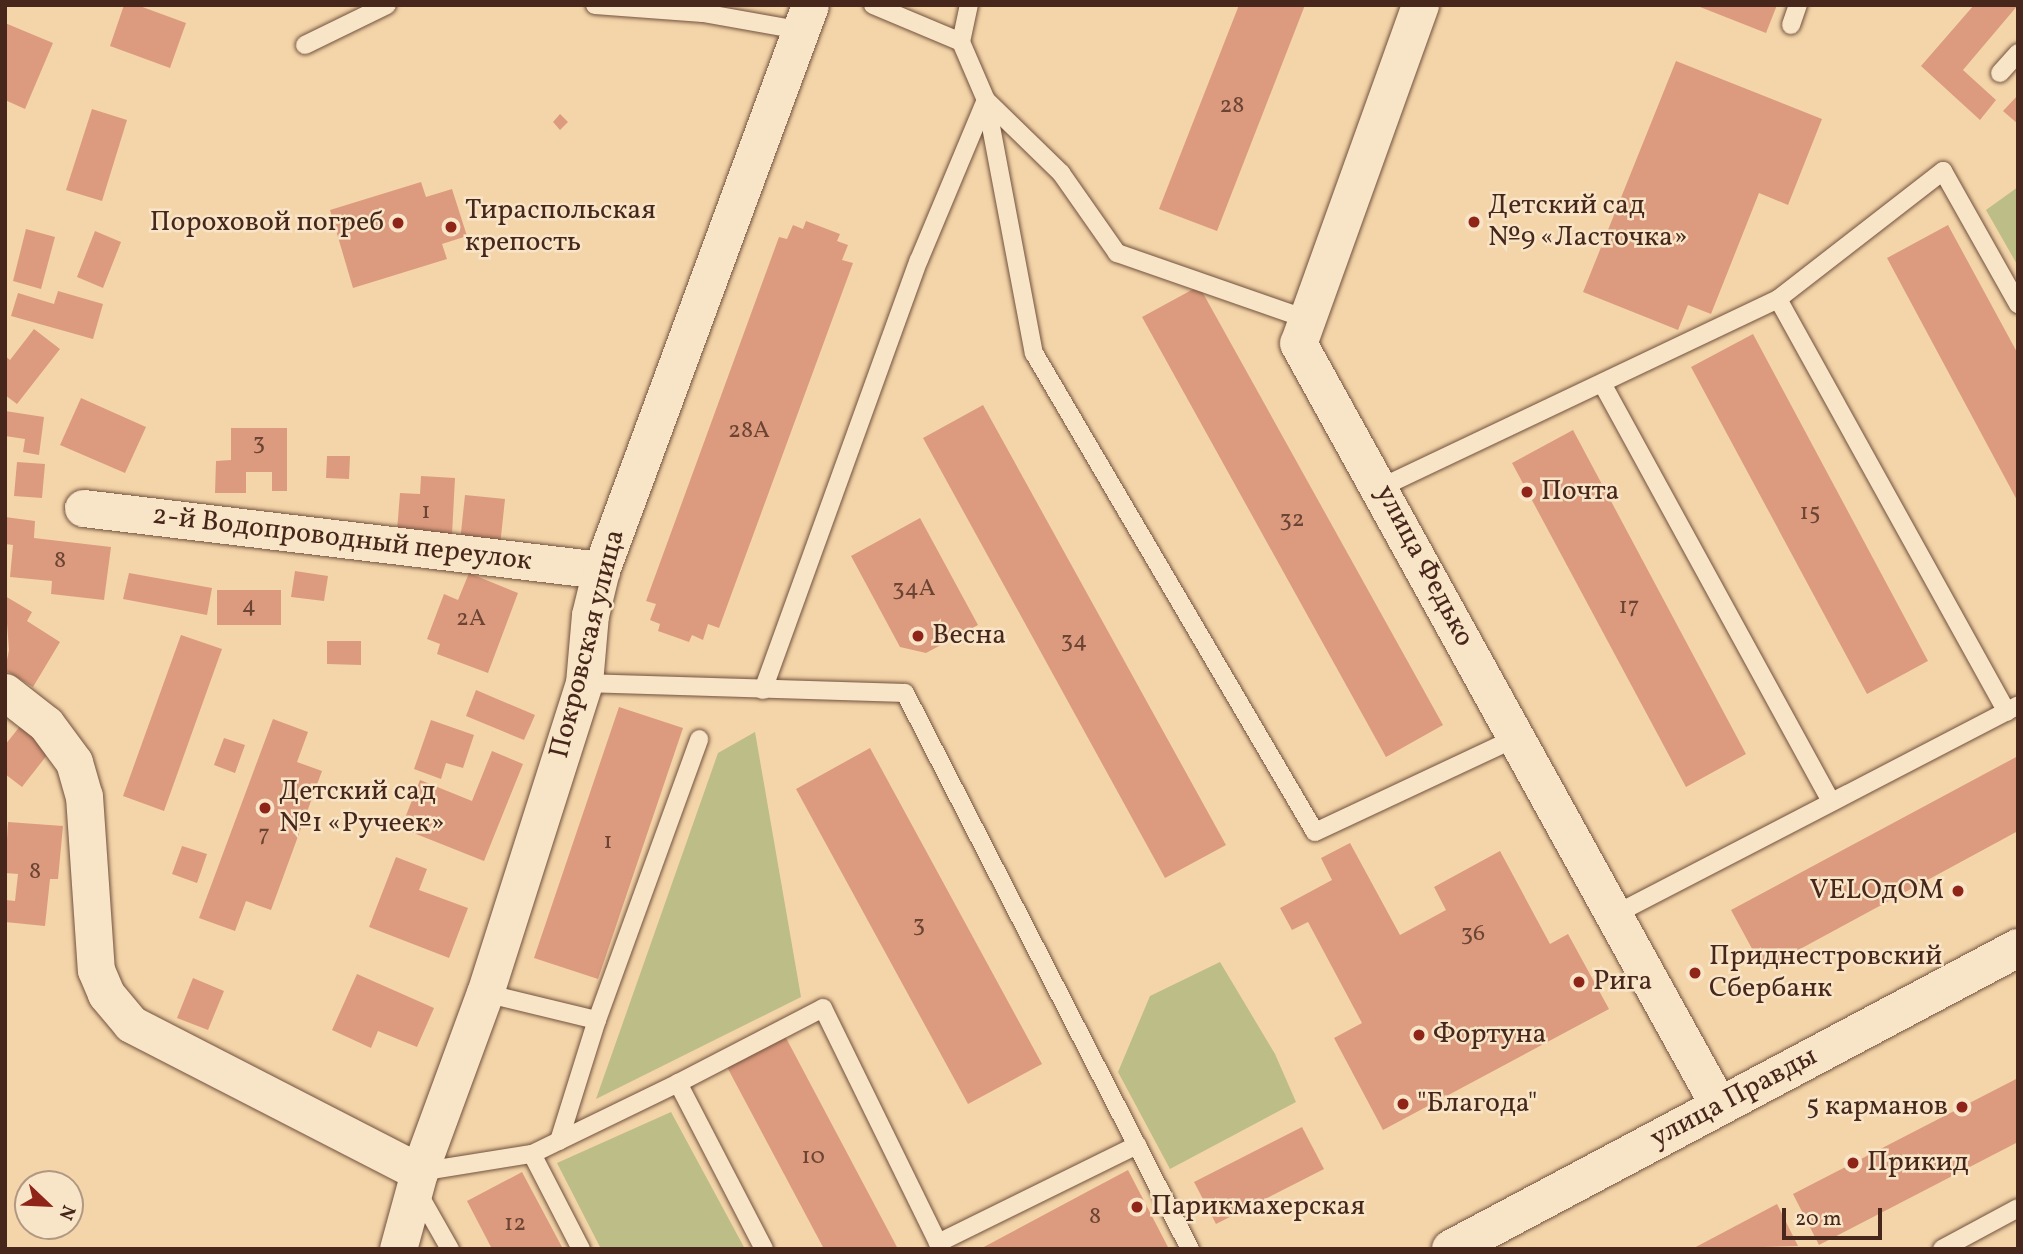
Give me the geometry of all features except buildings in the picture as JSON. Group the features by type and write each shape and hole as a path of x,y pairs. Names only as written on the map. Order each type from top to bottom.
{"main road":[{"name":"улица Правды","path":"1451,1249 2018,948"}],"street":[{"name":"улица Федько","path":"1420,5 1298,343 1382,487 1516,738 1719,1107"},
{"name":"Покровская улица","path":"398,1249 417,1180 485,993 584,683 590,615 601,570 804,18"},
{"name":"2-й Водопроводный переулок","path":"83,508 601,570"},
{"path":"5,692 46,724 74,762 84,796 96,970 106,994 131,1024 417,1180"}],"lane":[{"path":"305,45 387,5"},
{"path":"595,5 804,18"},
{"path":"873,5 961,41"},
{"path":"969,5 961,41 986,100 1034,352 1315,832 1516,738"},
{"path":"1791,25 1798,5"},
{"path":"2000,73 2018,53"},
{"path":"986,100 1060,173 1117,253 1306,319"},
{"path":"763,690 919,260 986,100"},
{"path":"1382,487 1603,385 1778,299 1943,171 2018,304"},
{"path":"1614,915 2012,709 1778,299"},
{"path":"1603,385 1831,803"},
{"path":"584,683 905,693 1190,1249"},
{"path":"559,1141 597,1020 699,740"},
{"path":"485,993 597,1020"},
{"path":"450,1249 417,1180 532,1154 823,1008 938,1243 1137,1145"},
{"path":"678,1083 764,1249"},
{"path":"532,1154 581,1249"},
{"path":"1942,1249 2018,1208"}],"green space":[{"path":"2018,187 2018,266 1986,210"},
{"path":"755,732 801,997 596,1099 718,753"},
{"path":"1220,962 1275,1054 1296,1102 1170,1169 1118,1072 1150,996"},
{"path":"671,1112 745,1249 601,1249 557,1163"}],"place":[{"name":"Детский сад №9 «Ласточка»","path":"1474,222"},
{"name":"Пороховой погреб","path":"398,223"},
{"name":"Тираспольская крепость","path":"451,227"},
{"name":"Почта","path":"1527,492"},
{"name":"Весна","path":"918,636"},
{"name":"Детский сад №1 «Ручеек»","path":"265,808"},
{"name":"VELOдOM","path":"1958,891"},
{"name":"Приднестровский Сбербанк","path":"1695,973"},
{"name":"Рига","path":"1579,982"},
{"name":"Фортуна","path":"1419,1035"},
{"name":"\"Благода\"","path":"1403,1104"},
{"name":"5 карманов","path":"1962,1107"},
{"name":"Прикид","path":"1853,1163"},
{"name":"Парикмахерская","path":"1137,1207"}]}
